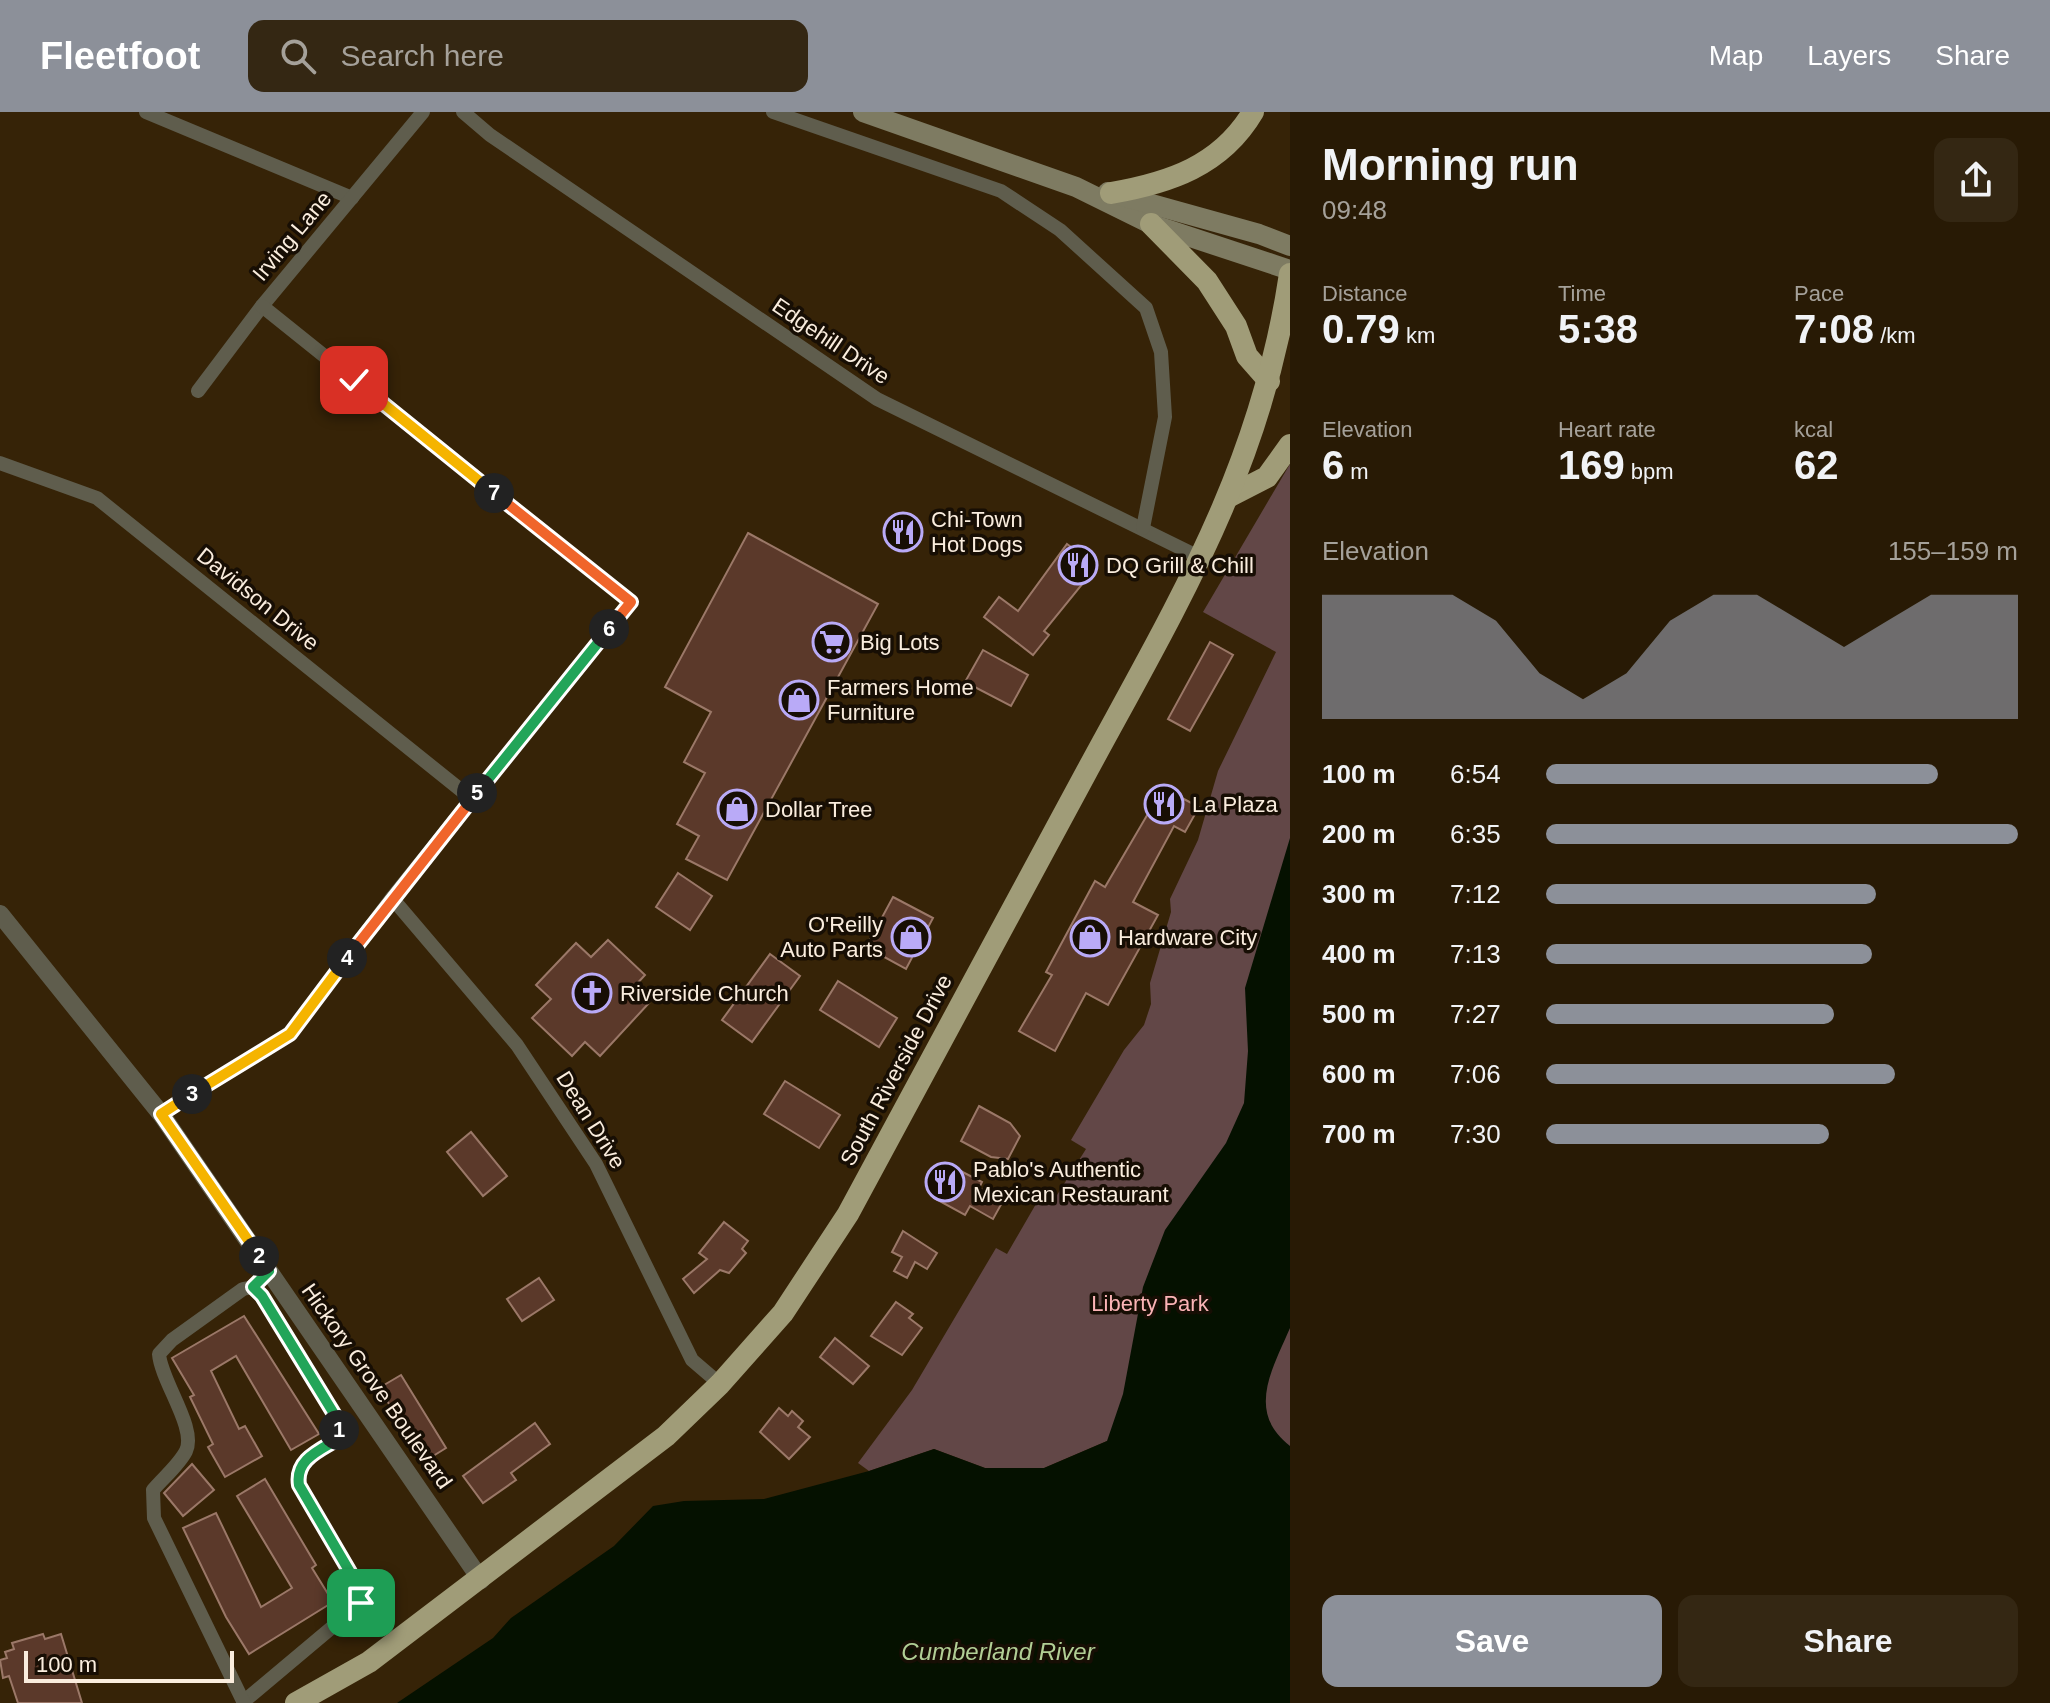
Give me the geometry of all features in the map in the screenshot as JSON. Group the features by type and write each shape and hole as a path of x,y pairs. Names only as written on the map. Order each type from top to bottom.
{"highway":[{"path":"1111,193 1153,186 1190,172 1231,141 1253,112"},
{"path":"1151,224 1207,281 1236,326 1247,356 1269,381"},
{"name":"South Riverside Drive","path":"296,1703 369,1662 481,1580 666,1436 720,1384 783,1313 848,1214 1203,559 1230,496 1269,381 1290,272"},
{"path":"1230,496 1267,477 1290,445"}],"main road":[{"path":"863,112 1076,187 1151,224 1290,272"},
{"path":"1076,187 1111,193 1290,246"}],"street":[{"path":"146,112 352,198"},
{"name":"Irving Lane","path":"198,391 262,306 423,112"},
{"name":"Edgehill Drive","path":"463,112 490,135 877,399 1203,559"},
{"path":"773,112 1001,191 1060,230 1146,308 1161,352 1165,417 1143,528"},
{"path":"161,1114 290,1034 392,898 631,602 262,306"},
{"name":"Davidson Drive","path":"0,463 97,498 472,799"},
{"name":"Dean Drive","path":"392,898 517,1045 596,1164 692,1360 720,1384"},
{"name":"Hickory Grove Boulevard","path":"0,914 161,1114 481,1580"},
{"path":"253,1287 262,1296 339,1422 338,1439 303,1462 297,1473 299,1485 361,1591 361,1603 244,1703 154,1518 151,1503 153,1490 187,1449 189,1432 160,1369 159,1354 243,1289 253,1287 269,1271"}],"green space":[{"name":"Liberty Park","path":"1290,464 1290,1451 1107,1441 1044,1468 985,1468 934,1449 869,1471 858,1463 912,1390 996,1248 1007,1254 1040,1197 1052,1203 1086,1149 1071,1140 1124,1050 1144,1025 1151,1004 1150,983 1171,912 1170,899 1198,840 1218,771 1276,652 1203,612"}],"water":[{"name":"Cumberland River","path":"1290,838 1290,1328 1270,1375 1266,1405 1277,1433 1290,1446 1290,1703 397,1703 493,1638 511,1618 614,1546 653,1506 684,1501 764,1499 869,1471 934,1449 985,1468 1044,1468 1107,1441 1123,1394 1143,1287 1165,1230 1226,1143 1244,1103 1248,1051 1245,988"}],"building":[{"path":"748,533 878,604 727,880 686,859 699,836 677,824 705,773 684,762 711,712 665,687"},
{"path":"1067,544 1097,566 1044,631 1049,635 1033,655 984,617 999,597 1018,611"},
{"path":"1210,642 1233,655 1190,731 1168,719"},
{"path":"983,650 1028,675 1011,706 965,682"},
{"path":"1163,788 1199,807 1185,832 1174,826 1133,902 1158,915 1108,1005 1086,993 1055,1051 1019,1031 1052,975 1046,972 1095,881 1105,887"},
{"path":"678,873 712,896 690,930 656,907"},
{"path":"893,897 933,918 906,969 866,947"},
{"name":"Riverside Church","path":"608,940 645,975 633,988 649,1003 600,1056 585,1042 572,1056 532,1018 551,999 536,985 576,943 591,957"},
{"path":"770,954 800,976 752,1042 722,1020"},
{"path":"838,981 897,1018 879,1047 820,1010"},
{"path":"785,1081 840,1115 819,1148 764,1114"},
{"path":"979,1106 1010,1123 1020,1136 1008,1159 991,1157 961,1141"},
{"path":"471,1132 507,1176 483,1196 447,1152"},
{"path":"951,1166 982,1182 979,1188 1003,1201 993,1219 970,1206 965,1215 934,1198 930,1189 941,1167"},
{"path":"724,1222 748,1241 742,1249 746,1253 729,1273 720,1270 694,1293 683,1279 707,1259 699,1253"},
{"path":"903,1231 937,1253 927,1269 915,1262 907,1278 894,1271 902,1257 892,1252"},
{"path":"539,1278 554,1300 522,1321 507,1299"},
{"path":"896,1302 913,1314 909,1318 922,1328 902,1355 871,1336"},
{"path":"244,1316 319,1434 291,1450 236,1356 211,1371 239,1429 245,1426 262,1456 225,1477 208,1447 213,1444 190,1397 194,1395 172,1358"},
{"path":"835,1338 869,1366 853,1384 820,1357"},
{"path":"401,1375 446,1448 425,1461 379,1388"},
{"path":"779,1408 788,1416 792,1411 803,1421 798,1427 810,1437 789,1459 760,1432"},
{"path":"535,1423 550,1444 511,1473 516,1480 483,1503 463,1476"},
{"path":"192,1464 214,1490 183,1516 164,1493"},
{"path":"265,1479 316,1565 312,1568 333,1602 249,1654 226,1617 183,1528 216,1513 261,1607 292,1588 237,1496"},
{"path":"43,1634 45,1639 61,1634 82,1703 18,1703 9,1676 3,1678 0,1660 7,1658 5,1652 14,1649 12,1643"}],"place":[{"name":"Chi-Town Hot Dogs","path":"903,532"},
{"name":"DQ Grill & Chill","path":"1078,565"},
{"name":"Big Lots","path":"832,642"},
{"name":"Farmers Home Furniture","path":"799,700"},
{"name":"La Plaza","path":"1164,804"},
{"name":"Dollar Tree","path":"737,809"},
{"name":"O'Reilly Auto Parts","path":"911,937"},
{"name":"Hardware City","path":"1090,937"},
{"name":"Riverside Church","path":"592,993"},
{"name":"Pablo's Authentic Mexican Restaurant","path":"945,1182"}],"route":[{"path":"354,380 631,602 392,898 290,1034 161,1114 269,1271 253,1287 262,1296 339,1422 338,1439 303,1462 297,1473 299,1485 361,1591 361,1603"}]}
